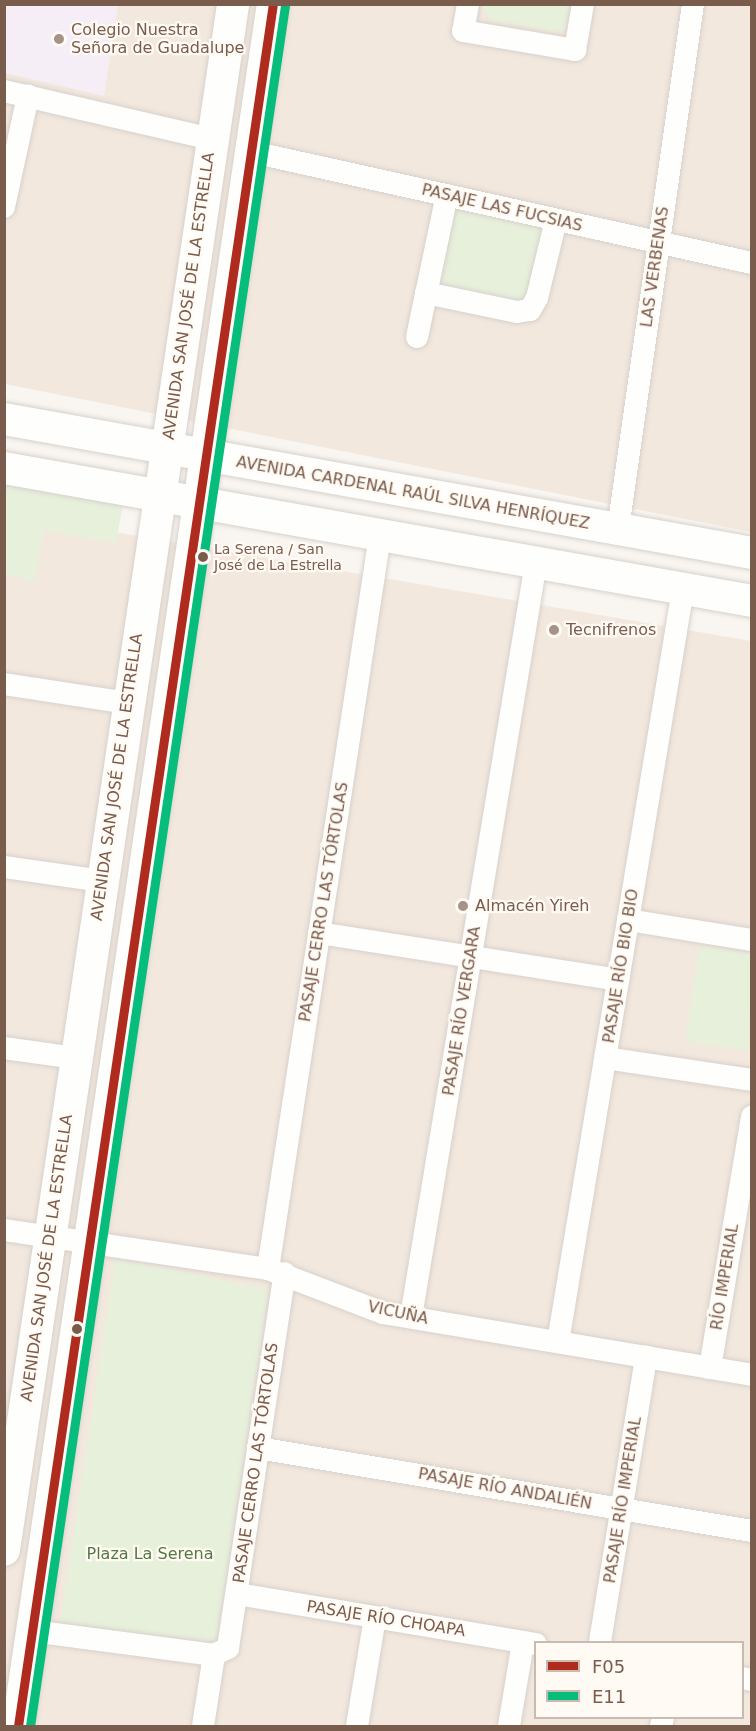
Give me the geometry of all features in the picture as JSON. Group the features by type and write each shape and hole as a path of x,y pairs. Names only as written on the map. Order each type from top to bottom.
{"main road":[{"name":"AVENIDA SAN JOSÉ DE LA ESTRELLA","path":"5,1539 158,496 233,4"},
{"path":"18,1726 208,456 273,4"},
{"name":"AVENIDA CARDENAL RAÚL SILVA HENRÍQUEZ","path":"4,419 752,553"},
{"path":"4,468 752,601"}],"street":[{"path":"468,4 463,31 575,50 583,4"},
{"name":"LAS VERBENAS","path":"618,529 693,4"},
{"path":"4,91 212,139"},
{"path":"4,207 28,96"},
{"name":"PASAJE LAS FUCSIAS","path":"252,152 752,263"},
{"path":"417,337 447,195"},
{"path":"426,293 517,312 530,310 537,298 556,220"},
{"name":"PASAJE CERRO LAS TÓRTOLAS","path":"203,1726 219,1653 237,1594 258,1448 276,1271 319,933 380,536"},
{"name":"PASAJE RÍO VERGARA","path":"411,1317 536,563"},
{"name":"PASAJE RÍO BIO BIO","path":"558,1342 683,589"},
{"path":"4,684 128,703"},
{"path":"4,867 102,881"},
{"path":"628,920 752,940"},
{"path":"319,933 618,980"},
{"path":"4,1048 76,1058"},
{"path":"606,1058 752,1080"},
{"name":"RÍO IMPERIAL","path":"710,1368 752,1116"},
{"name":"VICUÑA","path":"4,1230 276,1271 366,1307 411,1317 752,1375"},
{"name":"PASAJE RÍO IMPERIAL","path":"600,1641 646,1357"},
{"name":"PASAJE RÍO ANDALIÉN","path":"258,1448 752,1531"},
{"name":"PASAJE RÍO CHOAPA","path":"237,1594 529,1643"},
{"path":"357,1726 375,1617"},
{"path":"32,1631 219,1653"},
{"path":"509,1726 529,1643"}],"shaded area":[{"name":"Colegio Nuestra Señora de Guadalupe","path":"5,4 118,5 104,96 5,73"},
{"path":"4,5 751,5 751,532 5,384"},
{"path":"4,513 751,641 751,1726 5,1726"}],"green space":[{"path":"479,4 576,5 573,23 561,32 492,21"},
{"path":"454,208 541,227 546,235 529,300 520,307 442,290 435,280"},
{"path":"4,483 123,504 116,543 44,530 34,581 5,575"},
{"path":"700,945 751,953 749,1051 685,1041"},
{"name":"Plaza La Serena","path":"115,1259 268,1289 217,1636 211,1642 60,1624"}],"transit line":[{"name":"F05","path":"18,1726 273,4"},
{"name":"E11","path":"30,1726 285,6"}],"place":[{"name":"Colegio Nuestra Señora de Guadalupe","path":"59,39"},
{"name":"La Serena / San José de La Estrella","path":"203,557"},
{"name":"Tecnifrenos","path":"554,630"},
{"name":"Almacén Yireh","path":"463,906"}]}
